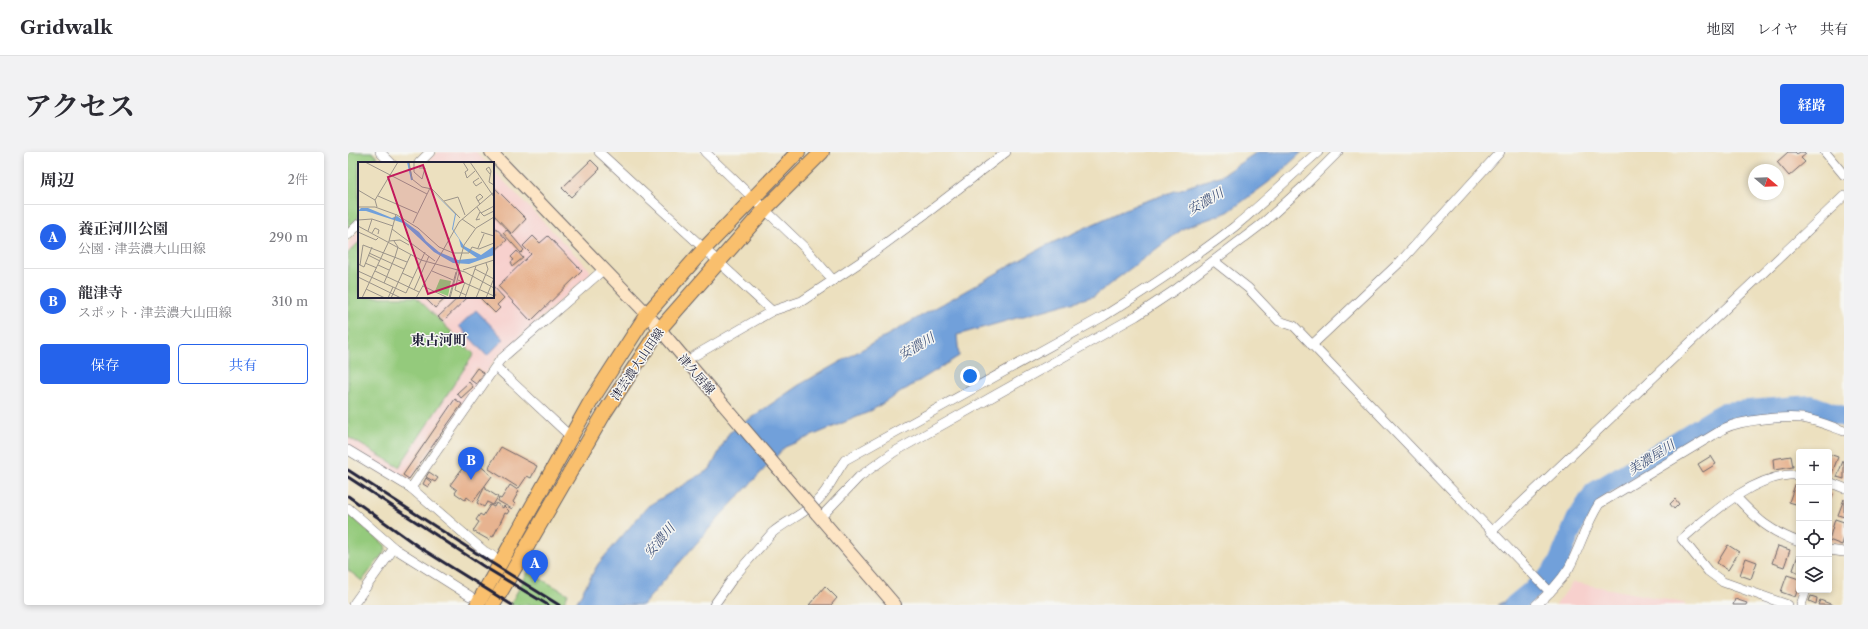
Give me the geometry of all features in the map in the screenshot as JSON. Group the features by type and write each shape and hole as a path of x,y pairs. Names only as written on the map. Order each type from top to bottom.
{"main road":[{"name":"津久居線","path":"492,152 603,270 647,314 659,330 895,605"},
{"name":"津芸濃大山田線","path":"474,600 591,401 647,314 704,249 798,152"},
{"name":"津芸濃大山田線","path":"493,605 605,412 659,330 717,262 766,208 822,152"}],"street":[{"path":"380,152 390,162"},
{"path":"420,162 430,152"},
{"path":"599,152 772,311"},
{"path":"705,152 753,198 766,208 806,248 833,280"},
{"path":"714,605 733,578 772,533 801,515 819,499 845,460 1104,316 1138,295 1234,227 1282,186 1318,152"},
{"path":"819,516 859,478 894,452 1136,316 1214,262 1262,224 1305,185 1338,152"},
{"path":"1312,345 1400,262 1500,152"},
{"path":"1825,152 1844,175"},
{"path":"694,356 772,311 802,301 932,209 1003,153"},
{"path":"1491,532 1844,196"},
{"path":"348,235 358,225"},
{"path":"1214,262 1248,288 1279,321 1294,326 1531,574 1550,592"},
{"path":"411,488 500,360 603,270"},
{"path":"496,367 570,436"},
{"path":"1536,605 1550,592 1569,567 1590,517 1599,504 1725,428 1734,424 1780,418 1802,418 1844,431"},
{"path":"348,450 411,488 484,551 493,556"},
{"path":"1788,605 1723,582 1708,571 1682,539 1715,510 1755,486 1772,479 1791,474 1796,475"},
{"path":"1832,483 1844,488"},
{"path":"1736,498 1759,521 1777,534 1796,541"},
{"path":"348,508 394,548 474,600"},
{"path":"353,605 394,548"},
{"path":"1832,550 1844,552"},
{"path":"1801,605 1805,593"}],"shaded area":[{"path":"437,152 476,152 486,162 427,162"},
{"path":"494,171 590,270 590,274 497,357 410,480 406,481 348,446 348,243 358,232 358,298 494,298"},
{"path":"1573,582 1684,603 1686,605 1556,605"}],"green space":[{"path":"348,152 372,152 381,162 358,162 358,218 348,228"},
{"path":"358,243 358,298 417,298 474,354 399,467 348,437 348,253"},
{"path":"348,514 385,545 386,550 362,581 348,570"},
{"path":"528,572 568,594 562,605 510,605"}],"water":[{"name":"安濃川","path":"1257,152 1302,152 1269,182 1228,212 1184,228 1094,296 957,335 959,356 869,412 785,447 721,515 643,605 575,605 598,564 648,506 710,469 729,433 799,385 1043,247 1137,204 1222,175"},
{"path":"476,310 504,339 487,356 459,326"},
{"path":"1534,582 1542,592 1528,604 1497,605 1519,594"}],"building":[{"path":"1788,152 1795,152 1797,154 1804,152 1806,154 1801,158 1805,162 1789,176 1784,170 1784,164 1779,164 1777,162"},
{"path":"591,160 600,169 571,197 562,188"},
{"path":"494,187 526,219 512,234 494,215"},
{"path":"494,226 507,240 494,252"},
{"path":"507,230 524,250 521,253 503,233"},
{"path":"533,236 540,243 548,236 582,271 531,321 498,286 531,254 523,246"},
{"path":"517,251 523,258 513,266 511,262 514,260 511,257"},
{"path":"494,287 504,298 497,305 500,308 495,313 480,298 494,298"},
{"path":"425,298 446,298 435,308"},
{"path":"458,298 467,298 443,321 438,317"},
{"path":"477,368 484,373 476,384 469,379"},
{"path":"469,382 473,387 461,398 457,393"},
{"path":"455,399 462,404 409,479 403,475"},
{"path":"501,447 537,466 531,478 527,476 519,488 489,469"},
{"path":"1832,455 1838,457 1832,473"},
{"path":"1711,456 1716,464 1703,472 1698,464"},
{"path":"1791,456 1793,467 1774,470 1773,459"},
{"path":"1844,461 1844,479 1837,477"},
{"path":"467,462 475,467 477,463 492,476 473,502 467,497 465,500 455,493 457,490 450,485"},
{"path":"429,472 438,478 435,482 426,477"},
{"path":"426,478 431,482 428,487 423,484"},
{"path":"1796,482 1796,504 1789,502"},
{"path":"510,485 519,491 513,502 515,504 512,509 498,501"},
{"path":"484,488 498,497 493,505 487,502 484,507 477,503"},
{"path":"1675,499 1679,504 1674,509 1670,504"},
{"path":"1844,499 1844,517 1838,515"},
{"path":"496,503 503,508 504,506 509,511 507,514 505,513 493,537 491,536 489,540 473,531 479,522 476,520 480,514 483,516 490,505 494,507"},
{"path":"1835,519 1844,522 1844,538 1842,545 1832,541 1832,530"},
{"path":"1728,545 1739,552 1728,570 1717,563"},
{"path":"1778,546 1790,550 1784,567 1772,563"},
{"path":"1746,558 1757,562 1751,579 1740,575"},
{"path":"1796,561 1796,572 1793,570"},
{"path":"1787,575 1796,578 1796,593 1795,597 1781,592"},
{"path":"825,586 837,598 831,605 809,605"},
{"path":"1811,596 1817,598 1816,604 1809,601"},
{"path":"1735,599 1747,603 1746,605 1733,605"},
{"path":"1820,600 1833,605 1818,605"}],"waterway":[{"name":"美濃屋川","path":"1514,605 1547,578 1558,563 1576,520 1594,492 1724,412 1811,405 1844,417"}],"railway":[{"path":"348,470 559,605"},
{"path":"348,477 483,566 548,605"},
{"path":"348,496 419,547 512,605"}],"place":[{"name":"龍津寺","path":"471,480"},
{"name":"養正河川公園","path":"535,583"}],"district":[{"name":"東古河町","path":"439,340"}]}
